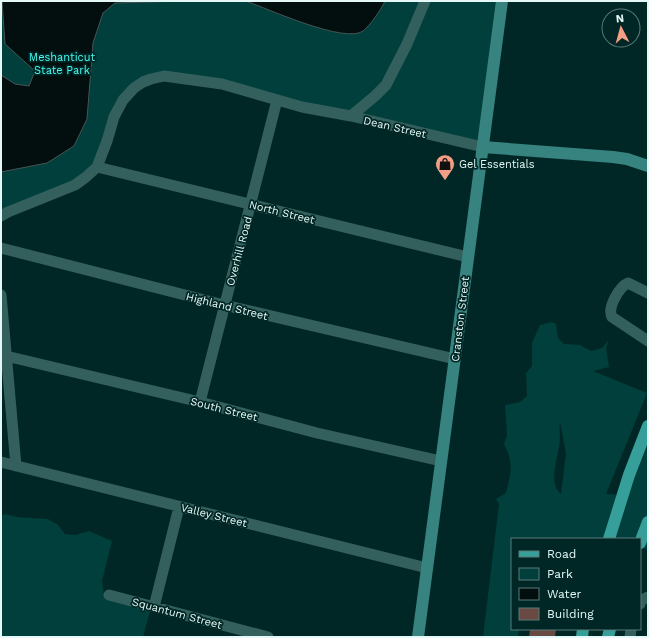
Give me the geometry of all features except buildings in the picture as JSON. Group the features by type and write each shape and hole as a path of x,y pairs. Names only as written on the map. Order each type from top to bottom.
{"main road":[{"path":"609,538 629,476 648,426"},
{"path":"641,540 648,522"}],"street":[{"path":"351,116 386,85 400,58 425,1"},
{"name":"Cranston Street","path":"418,637 502,1"},
{"name":"Dean Street","path":"96,167 107,140 114,117 123,100 129,93 145,81 164,76 222,84 302,107 351,116 483,147 585,154 627,159 648,166"},
{"name":"Overhill Road","path":"200,402 252,204 277,100"},
{"path":"1,216 75,185 96,167"},
{"name":"North Street","path":"96,167 468,257"},
{"name":"Highland Street","path":"1,248 224,306 455,359"},
{"path":"648,293 628,283 624,285 610,308 609,313 612,317 648,341"},
{"path":"1,295 16,466"},
{"name":"South Street","path":"6,356 200,402 317,433 441,461"},
{"name":"Valley Street","path":"1,462 427,568"},
{"path":"154,607 179,506"},
{"name":"Squantum Street","path":"109,595 268,637"}],"green space":[{"name":"Meshanticut State Park","path":"1,1 503,1 484,143 166,75 129,92 99,162 86,176 1,216"},
{"path":"551,322 556,324 558,338 564,344 580,345 591,351 602,348 609,340 606,348 609,367 593,371 647,393 606,494 620,495 648,428 648,550 641,547 641,538 511,538 511,630 519,630 518,637 483,637 499,504 496,499 506,493 511,468 504,444 507,435 505,405 520,402 527,396 526,373 532,366 532,343 540,325","holes":["560,422 566,453 561,494 557,489 554,476 560,440"]},
{"path":"5,514 17,517 48,519 58,525 65,534 75,535 89,531 112,541 102,581 104,595 150,611 143,637 1,637 1,516"}],"water":[{"path":"2,1 185,1 115,3 103,13 93,43 87,119 74,146 47,163 1,172 1,75 15,84 29,86 35,71 5,44"},
{"path":"246,1 385,1 376,17 366,29 354,34 340,33 306,24"}],"place":[{"name":"Gel Essentials","path":"445,181"}]}
